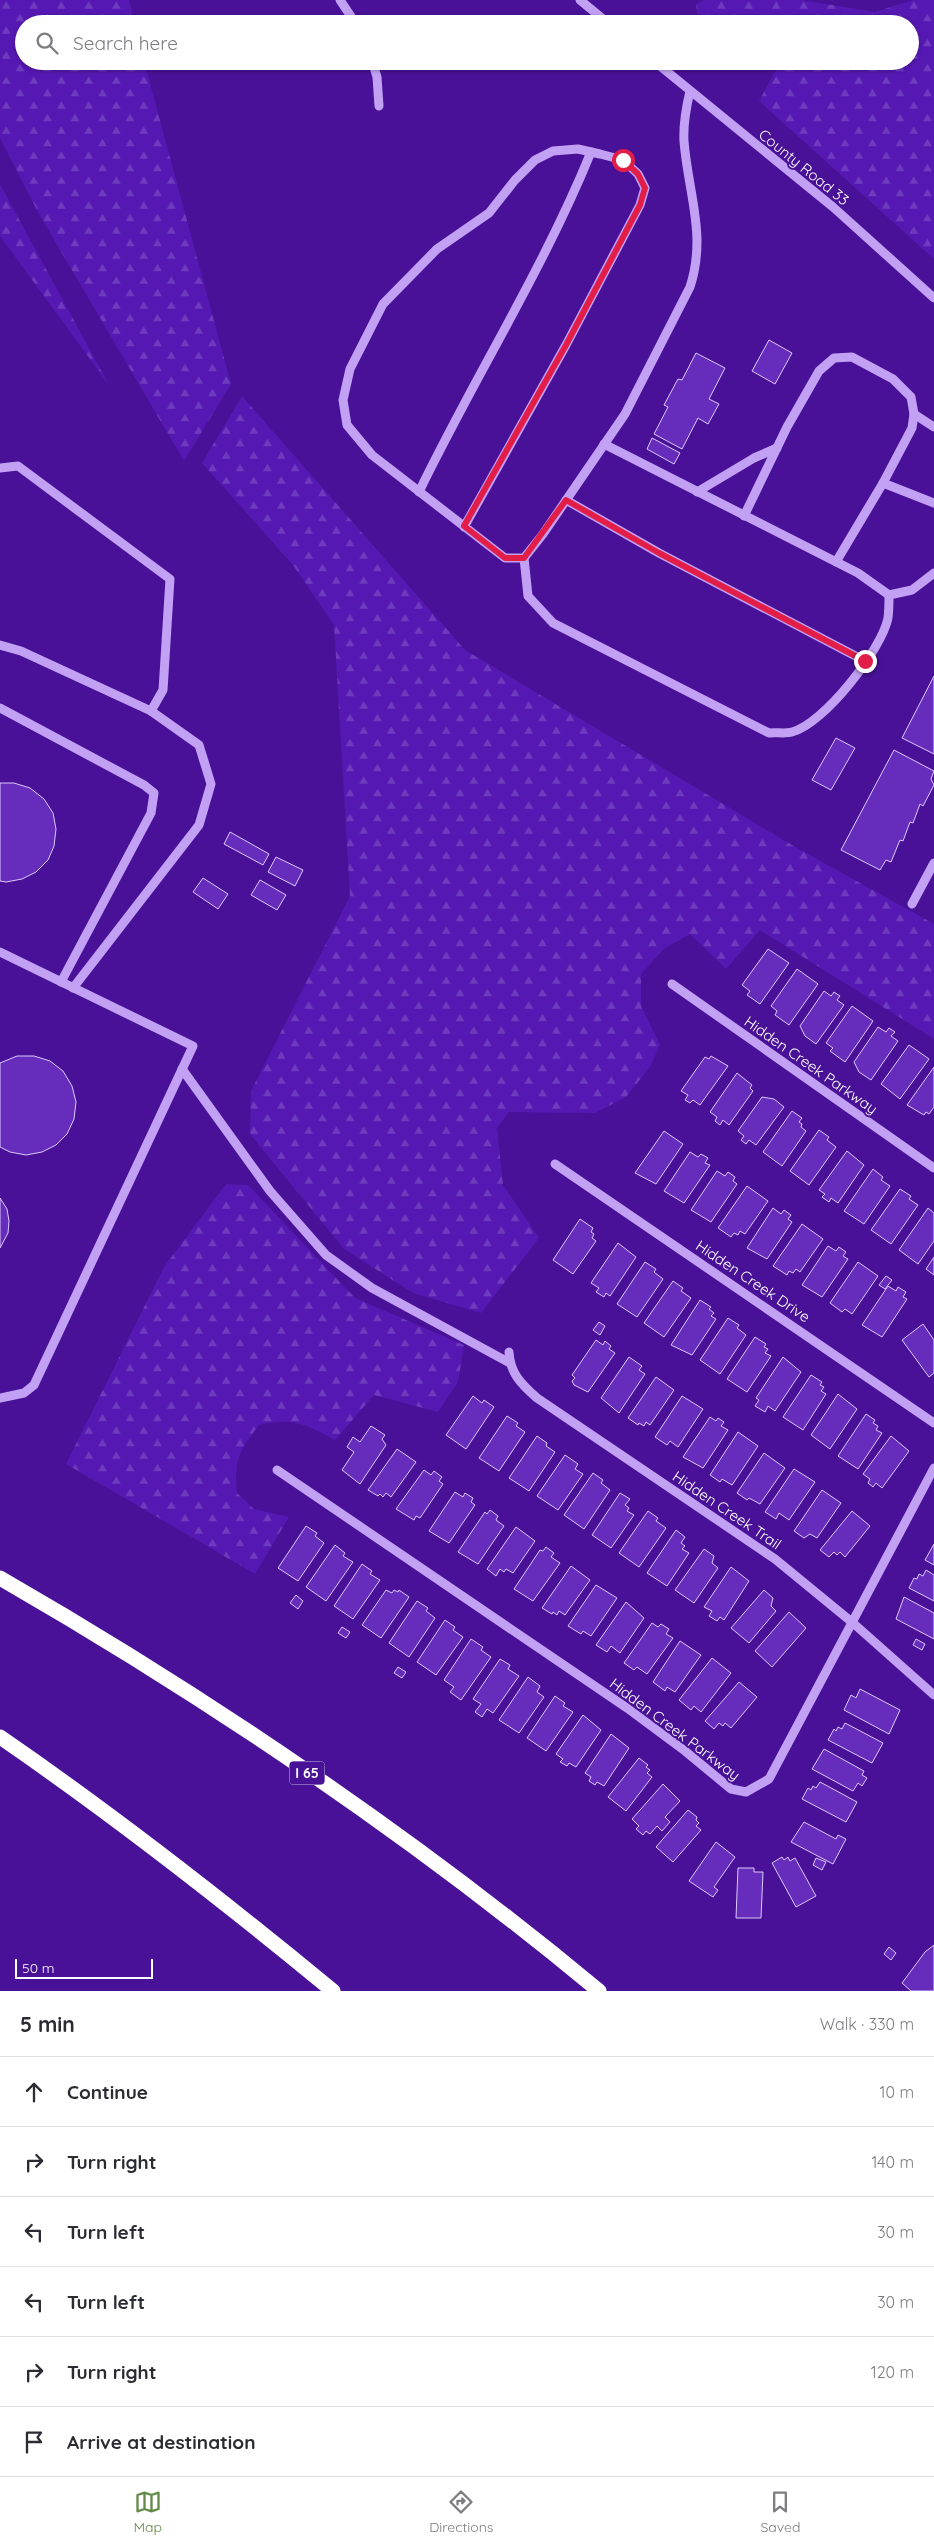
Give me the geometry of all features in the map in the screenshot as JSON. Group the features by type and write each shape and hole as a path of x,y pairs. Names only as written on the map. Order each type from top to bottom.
{"highway":[{"name":"I 65","path":"0,1578 152,1670 266,1744 514,1923 600,1991"},
{"path":"0,1736 131,1831 265,1934 333,1991"}],"street":[{"path":"340,0 350,15"},
{"path":"580,0 598,15"},
{"path":"375,70 379,106"},
{"name":"County Road 33","path":"664,70 832,207 934,298"},
{"path":"690,92 685,113 684,140 699,245 696,268 690,287 625,414 524,558 528,596 553,623 769,733 792,732 817,719 848,688 888,619 889,595"},
{"path":"464,526 566,345 640,205 645,188 638,174 623,160 578,149 553,151 534,160 489,213 437,249 383,304 350,369 343,400 347,424 372,455 505,558 524,558"},
{"path":"419,492 452,424 572,199 591,152"},
{"path":"744,516 777,448 819,371 834,358 852,357 893,380 911,397 914,414 912,428 883,483 836,562"},
{"path":"914,414 934,427"},
{"path":"604,444 858,573 889,595 912,590 934,573"},
{"path":"697,492 754,458 777,448"},
{"path":"0,468 18,466 170,579 163,690 151,711"},
{"path":"883,483 934,504"},
{"path":"566,500 659,553 865,661"},
{"path":"0,645 21,651 151,711 199,745 211,784 199,825 73,988"},
{"path":"0,708 144,784 154,793 151,813 61,982"},
{"path":"912,904 934,863"},
{"path":"0,952 192,1046 34,1385 24,1393 0,1398"},
{"name":"Hidden Creek Parkway","path":"672,984 934,1168"},
{"path":"182,1069 270,1191 326,1255 372,1288 510,1363"},
{"name":"Hidden Creek Drive","path":"555,1164 934,1423"},
{"name":"Hidden Creek Trail","path":"509,1352 510,1363 521,1384 537,1398 775,1559 853,1623 934,1695"},
{"name":"Hidden Creek Parkway","path":"276,1470 627,1708 685,1751 721,1782 738,1792 756,1788 768,1779 853,1623 934,1468"}],"green space":[{"path":"0,0 129,0 133,15 15,15 15,70 146,70 231,384 184,461 39,214 0,138"},
{"path":"704,0 801,0 875,12 913,0 934,0 934,259 759,101 776,70 919,70 919,15 698,15 696,5"},
{"path":"0,184 1,186 109,385 0,236"},
{"path":"242,396 465,650 797,848 934,924 934,1039 760,930 726,969 690,934 665,948 641,974 641,1006 660,1045 650,1067 626,1097 595,1113 509,1112 497,1128 503,1185 539,1238 481,1313 413,1293 344,1249 250,1134 251,1091 350,896 334,625 293,565 202,463"},
{"path":"226,1184 248,1185 355,1298 464,1345 458,1382 438,1412 374,1395 335,1440 307,1426 291,1422 259,1425 239,1456 236,1472 237,1493 254,1509 289,1517 255,1574 66,1464 164,1267"}],"building":[{"path":"769,340 792,353 775,384 752,371"},
{"path":"696,353 725,368 709,399 719,404 708,424 698,418 682,449 654,434 668,407 664,405 678,379 682,380"},
{"path":"652,438 680,453 674,464 647,449"},
{"path":"934,676 934,754 902,738"},
{"path":"836,738 855,748 831,790 812,780"},
{"path":"894,750 934,771 931,779 934,785 923,806 920,804 913,823 910,822 903,841 900,840 891,862 886,860 880,870 841,850"},
{"path":"0,783 14,783 30,788 44,799 53,813 56,829 54,846 48,860 36,872 22,879 6,882 0,881"},
{"path":"230,832 269,854 263,865 224,844"},
{"path":"276,857 303,870 295,886 268,872"},
{"path":"203,878 228,894 218,909 193,892"},
{"path":"260,880 286,895 277,910 251,895"},
{"path":"768,949 789,963 760,1004 747,995 750,991 742,985"},
{"path":"797,969 818,984 789,1025 775,1015 777,1011 771,1006"},
{"path":"824,991 831,996 834,992 840,996 837,1000 844,1005 816,1044 805,1036 800,1026"},
{"path":"852,1006 873,1021 845,1062 830,1051 833,1048 826,1043"},
{"path":"878,1027 886,1032 889,1028 895,1032 891,1036 898,1041 871,1080 859,1072 854,1062"},
{"path":"909,1045 929,1059 900,1099 881,1084"},
{"path":"17,1056 34,1056 50,1061 63,1071 72,1086 76,1102 74,1119 67,1134 56,1145 42,1152 26,1155 10,1152 0,1147 0,1063"},
{"path":"711,1056 728,1066 700,1105 693,1100 690,1103 685,1100 688,1095 681,1091 705,1057 709,1059"},
{"path":"934,1067 934,1107 929,1114 926,1112 924,1115 907,1105"},
{"path":"737,1073 752,1085 750,1088 753,1091 729,1125 723,1120 720,1125 715,1121 717,1117 710,1112"},
{"path":"762,1097 774,1099 784,1107 756,1145 749,1140 746,1144 741,1140 744,1136 738,1131"},
{"path":"792,1111 802,1118 799,1122 806,1131 782,1166 763,1152"},
{"path":"819,1130 829,1137 827,1140 836,1147 809,1185 790,1171"},
{"path":"664,1131 683,1144 656,1184 635,1173"},
{"path":"847,1151 864,1165 838,1203 831,1198 829,1202 822,1197 825,1194 819,1190"},
{"path":"690,1152 698,1157 701,1154 708,1158 705,1163 710,1165 684,1203 664,1191"},
{"path":"873,1169 883,1177 881,1180 890,1186 864,1224 844,1211"},
{"path":"717,1171 725,1176 728,1172 735,1177 733,1181 737,1184 711,1222 691,1210"},
{"path":"747,1186 768,1201 745,1234 740,1231 738,1235 734,1233 731,1237 718,1228"},
{"path":"900,1189 911,1196 909,1199 918,1205 891,1244 871,1230"},
{"path":"0,1198 7,1209 9,1221 8,1233 0,1248"},
{"path":"773,1208 781,1214 784,1210 791,1215 788,1219 792,1222 767,1259 747,1248"},
{"path":"928,1208 934,1213 934,1241 918,1264 899,1250"},
{"path":"580,1219 593,1228 591,1232 594,1234 592,1238 596,1241 573,1274 553,1260"},
{"path":"802,1224 823,1239 800,1272 796,1269 793,1273 789,1271 787,1275 773,1266"},
{"path":"618,1243 636,1257 610,1296 606,1293 604,1297 596,1292 599,1288 591,1283"},
{"path":"828,1246 836,1251 839,1247 846,1252 843,1256 848,1259 822,1297 802,1285"},
{"path":"934,1257 934,1275 926,1269"},
{"path":"645,1262 656,1269 654,1272 663,1279 637,1317 617,1304"},
{"path":"858,1262 878,1276 852,1314 845,1309 842,1312 830,1303"},
{"path":"886,1276 892,1280 885,1289 879,1285"},
{"path":"673,1281 683,1288 681,1291 691,1298 664,1337 644,1323"},
{"path":"888,1286 896,1291 898,1287 906,1292 903,1297 907,1299 882,1337 862,1325"},
{"path":"700,1300 711,1307 709,1309 714,1313 711,1316 716,1319 692,1355 671,1345"},
{"path":"728,1318 739,1325 737,1328 746,1335 720,1374 700,1360"},
{"path":"599,1322 605,1326 600,1335 593,1330"},
{"path":"923,1324 934,1340 934,1373 929,1377 902,1340"},
{"path":"755,1337 766,1344 764,1347 768,1349 765,1353 771,1356 747,1392 727,1379"},
{"path":"596,1340 603,1345 605,1341 611,1346 609,1349 615,1353 588,1392 574,1385 572,1381 575,1378 572,1375"},
{"path":"629,1357 642,1366 639,1370 645,1374 619,1413 601,1398"},
{"path":"783,1357 801,1372 775,1411 768,1406 765,1412 755,1406 759,1400 756,1398"},
{"path":"811,1375 822,1382 820,1385 824,1387 821,1391 826,1394 803,1430 783,1417"},
{"path":"656,1377 674,1390 650,1425 646,1422 644,1426 639,1423 638,1425 628,1418"},
{"path":"838,1394 857,1409 830,1449 811,1435"},
{"path":"473,1396 482,1403 484,1400 494,1407 466,1449 446,1435"},
{"path":"682,1396 703,1409 678,1447 670,1441 667,1445 655,1437"},
{"path":"866,1414 875,1420 873,1423 878,1426 876,1430 882,1433 858,1469 838,1456"},
{"path":"507,1416 518,1423 516,1426 525,1432 499,1471 479,1458"},
{"path":"710,1417 716,1421 718,1418 724,1422 721,1426 728,1430 703,1468 683,1457"},
{"path":"371,1426 385,1435 382,1439 386,1445 360,1484 342,1470 354,1452 347,1447 353,1437 360,1442"},
{"path":"738,1432 758,1446 732,1485 722,1479 720,1482 710,1475"},
{"path":"537,1436 555,1452 529,1491 509,1478"},
{"path":"891,1436 909,1451 882,1488 876,1483 873,1487 868,1483 870,1479 863,1474"},
{"path":"397,1449 416,1462 391,1497 386,1493 383,1497 380,1494 378,1496 368,1490"},
{"path":"764,1453 785,1468 760,1504 749,1498 747,1500 737,1493"},
{"path":"565,1455 578,1464 575,1469 583,1474 558,1510 537,1496"},
{"path":"794,1469 815,1482 789,1520 779,1513 776,1519 765,1512"},
{"path":"424,1470 431,1475 434,1471 442,1477 439,1481 443,1484 420,1518 416,1516 414,1520 396,1509"},
{"path":"593,1473 603,1480 601,1483 610,1490 584,1529 564,1515"},
{"path":"822,1490 841,1503 817,1538 810,1534 804,1538 794,1531"},
{"path":"455,1492 463,1497 465,1493 473,1498 471,1502 475,1505 449,1543 429,1531"},
{"path":"620,1493 630,1499 625,1505 629,1508 627,1511 634,1515 611,1548 592,1535"},
{"path":"490,1510 498,1516 496,1520 504,1526 478,1564 458,1552 485,1512 487,1514"},
{"path":"648,1511 658,1518 656,1521 666,1528 639,1567 619,1553"},
{"path":"852,1511 870,1526 845,1557 840,1552 837,1555 834,1552 829,1557 820,1550"},
{"path":"306,1526 317,1533 315,1536 324,1543 298,1581 278,1568"},
{"path":"516,1527 535,1541 513,1573 506,1569 504,1572 500,1569 496,1576 487,1569"},
{"path":"676,1530 685,1537 681,1543 685,1546 682,1549 689,1553 667,1586 647,1573"},
{"path":"934,1544 934,1565 925,1560"},
{"path":"335,1545 345,1553 343,1556 353,1562 326,1601 306,1587"},
{"path":"546,1547 554,1553 551,1557 560,1563 533,1601 514,1589 540,1550 543,1551"},
{"path":"704,1549 714,1556 712,1563 718,1568 694,1603 675,1590"},
{"path":"362,1564 372,1571 370,1574 380,1580 353,1619 334,1606"},
{"path":"571,1566 590,1580 565,1615 559,1611 557,1615 553,1612 552,1614 542,1608"},
{"path":"731,1567 749,1581 724,1620 720,1617 717,1621 709,1616 712,1611 704,1607"},
{"path":"926,1570 934,1575 934,1601 909,1588 914,1578 917,1579 919,1574 923,1576"},
{"path":"596,1585 617,1598 591,1636 583,1631 581,1634 568,1626"},
{"path":"386,1590 392,1593 394,1590 398,1592 399,1590 409,1597 381,1638 362,1625"},
{"path":"764,1590 773,1598 771,1606 776,1611 749,1643 731,1628"},
{"path":"296,1595 303,1601 298,1609 290,1603"},
{"path":"904,1597 934,1613 934,1639 896,1619"},
{"path":"417,1601 428,1608 426,1611 435,1618 409,1657 389,1643"},
{"path":"626,1602 644,1618 620,1653 611,1646 607,1652 596,1645"},
{"path":"789,1612 806,1628 772,1667 755,1651"},
{"path":"445,1620 455,1627 453,1630 463,1637 436,1675 417,1662"},
{"path":"652,1623 658,1627 661,1624 669,1629 666,1634 673,1638 647,1674 637,1667 634,1670 624,1663"},
{"path":"342,1627 350,1632 346,1638 338,1633"},
{"path":"471,1639 483,1647 481,1650 491,1657 461,1700 450,1692 454,1687 444,1680"},
{"path":"916,1639 925,1644 922,1650 913,1645"},
{"path":"680,1641 701,1655 675,1692 667,1687 665,1691 653,1682"},
{"path":"712,1658 731,1673 701,1712 694,1706 691,1710 679,1700"},
{"path":"500,1659 510,1665 508,1669 519,1676 493,1713 487,1709 482,1717 475,1712 481,1704 473,1699"},
{"path":"398,1667 406,1672 402,1678 394,1673"},
{"path":"528,1677 540,1686 537,1692 544,1697 519,1733 499,1720"},
{"path":"739,1682 757,1697 731,1728 725,1723 723,1726 719,1723 714,1729 705,1721"},
{"path":"860,1689 900,1710 889,1734 844,1710 851,1695 856,1698"},
{"path":"555,1696 565,1703 563,1706 573,1712 546,1751 527,1738"},
{"path":"583,1715 601,1730 576,1767 569,1763 567,1766 560,1762 563,1759 556,1754"},
{"path":"845,1723 883,1743 872,1763 828,1740 834,1729 836,1731 838,1727 842,1729"},
{"path":"611,1734 629,1748 604,1786 597,1782 595,1785 589,1781 591,1777 585,1773"},
{"path":"824,1749 864,1771 862,1775 867,1778 862,1786 858,1783 853,1791 812,1769"},
{"path":"639,1758 648,1765 646,1767 650,1770 647,1773 652,1777 626,1811 608,1797"},
{"path":"820,1782 857,1802 846,1822 802,1799 808,1788 811,1790 813,1786 816,1788"},
{"path":"663,1784 680,1801 665,1817 670,1822 662,1831 657,1826 650,1834 646,1831 643,1835 636,1829 639,1826 632,1819"},
{"path":"688,1810 697,1817 696,1820 699,1823 696,1826 701,1830 673,1862 656,1847"},
{"path":"804,1822 836,1839 838,1835 846,1839 833,1864 791,1842"},
{"path":"716,1842 735,1857 714,1887 718,1890 713,1897 689,1881"},
{"path":"782,1857 784,1860 788,1857 790,1861 795,1858 816,1896 796,1907 772,1863"},
{"path":"816,1858 826,1862 822,1870 813,1865"},
{"path":"738,1868 754,1868 754,1872 763,1872 761,1918 736,1918"},
{"path":"934,1945 934,1991 911,1991 902,1983 925,1952"},
{"path":"889,1947 896,1953 891,1960 884,1954"}],"route":[{"path":"623,160 638,174 645,188 640,205 566,345 464,526 505,558 524,558 566,500 659,553 865,661"}]}
